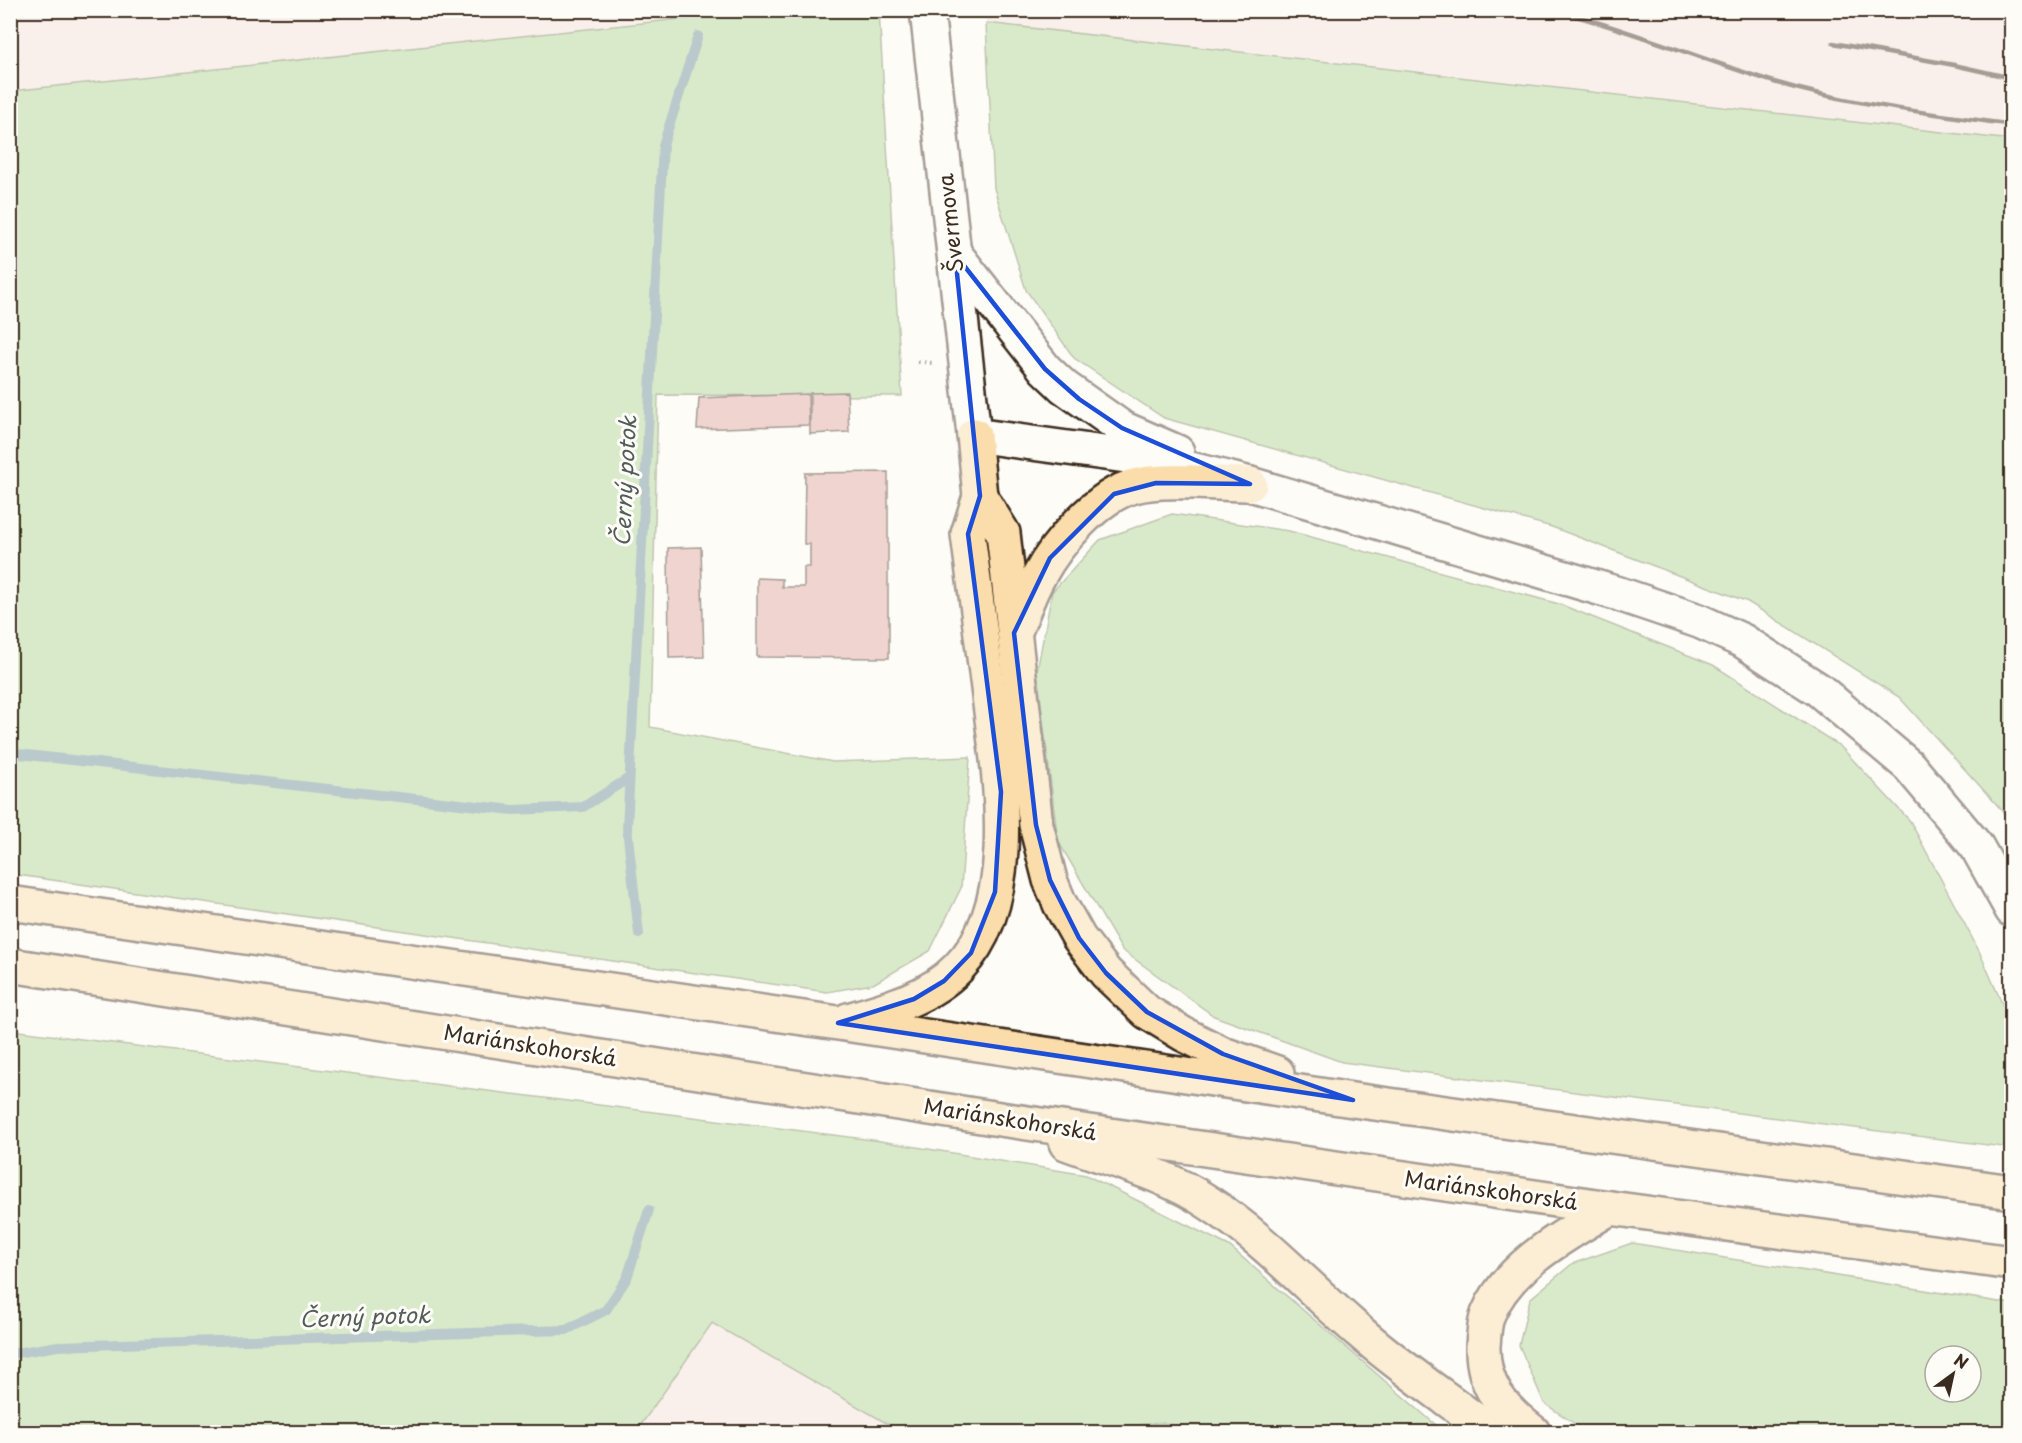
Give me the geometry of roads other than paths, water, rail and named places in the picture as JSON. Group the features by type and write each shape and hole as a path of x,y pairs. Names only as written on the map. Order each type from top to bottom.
{"main road":[{"path":"838,1023 914,999 944,981 971,953 986,924 995,892 1000,857 1001,792 968,534 980,496 974,435"},
{"path":"1014,633 1038,577 1050,558 1074,530 1114,494 1134,486 1156,483 1250,484"},
{"path":"980,496 1003,533 1036,825 1053,888 1079,938 1106,973 1126,994 1147,1012 1183,1034 1223,1054 1353,1100"},
{"path":"10,903 1353,1100 2007,1191"},
{"name":"Mariánskohorská","path":"10,965 1000,1119 1610,1208 2005,1262"},
{"path":"1000,1119 1157,1176 1208,1202 1236,1222 1362,1334 1491,1432"},
{"path":"1533,1432 1514,1418 1494,1394 1483,1356 1484,1330 1488,1315 1496,1299 1534,1256 1610,1208"}],"street":[{"name":"Švermova","path":"927,10 974,435"},
{"path":"955,254 1045,369 1072,393 1122,428 1250,484"},
{"path":"974,435 1155,460 1250,484 1619,594 1699,621 1743,641 1819,690 1909,766 1977,847 2012,910"}],"waterway":[{"name":"Černý potok","path":"639,934 627,828 663,145 698,36"},
{"path":"10,753 513,810 583,807 629,778"},
{"name":"Černý potok","path":"10,1354 58,1346 566,1330 606,1310 627,1278 649,1210"}],"railway":[{"path":"1553,10 1609,26 1803,90 1892,108 2012,125"},
{"path":"1833,43 2012,78"}]}
